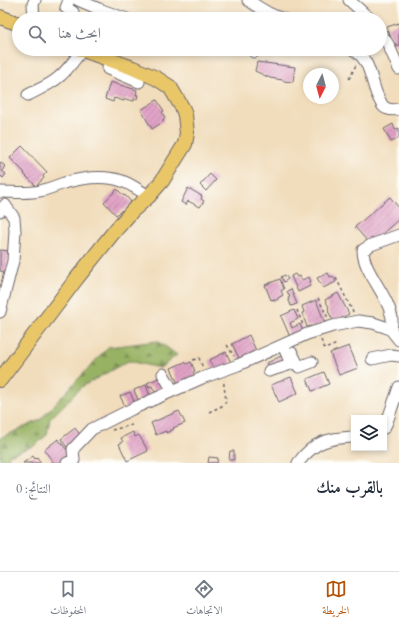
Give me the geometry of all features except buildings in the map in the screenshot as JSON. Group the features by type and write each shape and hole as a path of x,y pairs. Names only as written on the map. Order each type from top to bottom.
{"main road":[{"path":"0,17 12,21"},
{"path":"0,380 109,238 132,211 149,196 162,181 185,144 187,133 183,109 170,88 156,78 99,56"}],"street":[{"path":"34,12 33,4 35,0"},
{"path":"69,0 66,8 73,12"},
{"path":"78,0 102,12"},
{"path":"248,0 266,12"},
{"path":"349,0 362,12"},
{"path":"387,42 399,69"},
{"path":"28,94 50,84 60,77 68,69 76,56"},
{"path":"361,56 366,63 378,96 384,107 392,110 399,109"},
{"path":"109,60 108,69 139,82"},
{"path":"0,192 39,191 74,181 104,178 129,184 149,196"},
{"path":"0,312 13,261 15,231 14,218 2,204"},
{"path":"392,330 392,315 387,301 365,264 363,250 371,245 399,235"},
{"path":"67,463 74,460 73,449 92,429 132,409 157,402 173,391 312,333 333,326 358,321 373,323 392,330 399,340"},
{"path":"285,344 299,367 312,362"},
{"path":"269,371 291,364 285,344"},
{"path":"372,359 391,355 399,356"},
{"path":"164,374 173,391"},
{"path":"387,420 399,387"},
{"path":"298,463 303,456 316,445 328,440 351,437"}],"path":[{"path":"349,79 357,56"},
{"path":"336,278 358,321"},
{"path":"318,298 333,326"},
{"path":"297,310 312,333 326,349 337,344"},
{"path":"227,345 238,365"},
{"path":"193,360 198,358 208,376"},
{"path":"209,412 226,404 224,386 225,370"}],"green space":[{"path":"158,341 177,355 160,368 128,361 83,386 50,419 47,435 34,446 9,455 7,463 0,463 0,438 40,420 108,347"}]}
